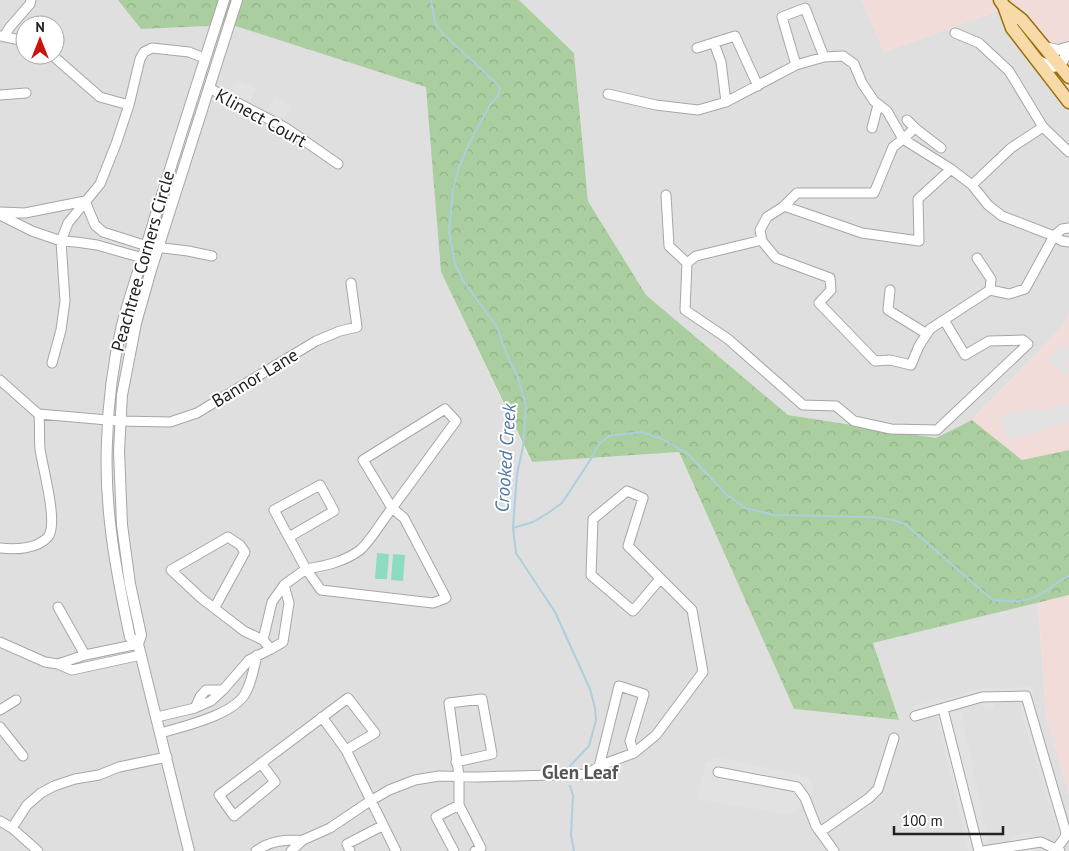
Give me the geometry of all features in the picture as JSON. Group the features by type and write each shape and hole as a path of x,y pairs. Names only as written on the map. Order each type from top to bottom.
{"main road":[{"path":"1002,3 1022,20 1069,77"},
{"path":"1002,3 1012,28 1069,102"}],"street":[{"path":"15,39 2,36 30,4 31,0"},
{"name":"Peachtree Corners Circle","path":"189,851 138,644 130,636 112,548 107,494 108,420 117,348 142,258 224,0"},
{"name":"Peachtree Corners Circle","path":"138,644 141,635 123,538 120,490 119,421 123,388 136,323 153,261 238,0"},
{"path":"796,65 782,17 805,8 824,57"},
{"path":"955,33 979,43 1009,72 1043,126 1069,152"},
{"path":"697,48 735,36 758,86"},
{"path":"714,43 721,62 726,102"},
{"path":"1044,47 1058,50 1069,48"},
{"path":"52,363 61,330 64,301 61,242 68,223 100,184 129,105 140,59 144,52 152,48 188,52 204,58"},
{"path":"1038,61 1051,67 1060,66 1069,48"},
{"path":"608,94 656,105 698,110 726,102 796,65 824,57 843,56 854,64 862,83 874,102 887,111 903,139 951,169 972,185 988,205 1002,216 1054,236 1062,241 1069,242"},
{"path":"64,65 100,96 129,105"},
{"name":"Klinect Court","path":"209,88 286,128 338,164"},
{"path":"0,96 26,93"},
{"path":"872,128 878,105"},
{"path":"907,120 941,148"},
{"path":"972,185 1011,148 1043,126"},
{"path":"915,128 893,147 874,194 797,193 784,206 767,217 760,230 762,240 776,258 830,278 831,290 819,303 875,361 890,360 911,365 919,346 930,329 990,290 1009,294 1025,288 1054,236 1062,229 1069,228"},
{"path":"784,206 862,233 919,241 918,199 951,169"},
{"path":"666,195 669,246 687,263 685,310 728,339 803,404 836,406 854,420 891,429 937,430 1028,344 1023,340 990,342 965,355 944,320"},
{"path":"0,213 25,213 85,201"},
{"path":"85,201 95,225 103,232 146,246 212,256"},
{"path":"0,213 32,231 61,242 97,245 153,261"},
{"path":"97,245 98,235 103,232"},
{"path":"687,263 696,256 762,240"},
{"path":"977,258 991,279 990,290"},
{"name":"Bannor Lane","path":"39,414 119,421 170,422 197,413 316,342 340,331 356,327 351,283"},
{"path":"890,290 888,310 927,334"},
{"path":"0,380 39,414 40,449 49,490 50,530 47,537 37,543 20,549 0,548"},
{"path":"263,640 272,602 284,585 306,569 332,565 360,550 392,508 456,421 445,410 363,460 392,508 404,518 446,598 433,603 321,590 306,569 274,510 320,485 334,511 289,537"},
{"path":"291,851 303,840 330,828 389,790 415,780 440,776 586,774 604,764 634,753 656,735 703,672 692,610 628,546 643,498 627,492 593,519 591,575 633,611 660,579"},
{"path":"215,607 245,552 240,545 228,537 171,570 201,598 244,631 263,640 271,649"},
{"path":"157,717 195,708 211,701 249,660 283,642 289,603 284,585"},
{"path":"58,607 85,655"},
{"path":"0,642 45,662 58,664 72,670 141,656"},
{"path":"58,664 85,655 138,644"},
{"path":"161,734 206,719 234,706 246,693 257,655"},
{"path":"599,767 619,686 644,694 630,741 634,753"},
{"path":"915,716 943,710 982,697 1026,696 1066,829 1066,836 1058,849 1041,842 983,851"},
{"path":"261,763 275,782 234,816 219,794 348,698 375,733 346,750"},
{"path":"456,762 492,754 482,699 449,703 456,762 459,776 459,805 481,848 475,851"},
{"path":"0,710 16,700"},
{"path":"943,710 979,851"},
{"path":"322,717 346,750 396,851"},
{"path":"0,726 23,756"},
{"path":"820,832 869,798 878,789 894,738"},
{"path":"12,828 27,805 41,793 54,786 76,779 99,775 119,767 167,756"},
{"path":"718,772 797,787 805,798 816,826 834,851"},
{"path":"454,851 436,817 459,805"},
{"path":"0,821 12,828 38,851"},
{"path":"350,851 347,844 382,826"},
{"path":"256,851 265,844 284,840 303,840"}],"shaded area":[{"path":"0,0 118,0 141,29 232,25 427,87 441,272 531,462 679,452 794,709 899,720 873,643 1038,602 1046,716 1069,794 1069,851 0,851"},
{"path":"519,0 862,0 884,52 1011,6 1069,78 1069,315 1061,328 972,420 936,438 788,415 646,295 588,201 574,53"},
{"path":"862,0 1069,0 1069,78 1011,6 884,52"},
{"path":"237,80 256,88 250,102 231,94"},
{"path":"275,97 292,106 284,119 267,110"},
{"path":"1069,315 1069,450 1022,460 972,420 1061,328"},
{"path":"1062,344 1069,351 1069,361 1065,365 1069,369 1067,376 1048,359"},
{"path":"1069,403 1069,422 1007,440 1000,416 1033,407 1035,412"},
{"path":"1069,595 1069,794 1046,716 1038,602"},
{"path":"1032,687 1034,695 994,695 994,708 985,709 984,696 915,715 912,707 982,688"},
{"path":"1033,702 1069,828 1058,833 1019,706"},
{"path":"961,711 989,844 1009,842 1013,836 1030,832 1035,839 1031,851 968,851 937,716"},
{"path":"714,757 807,776 814,787 811,795 792,815 697,799 706,761 713,762"}],"green space":[{"path":"118,0 519,0 574,53 588,201 646,295 788,415 936,438 972,420 1022,460 1069,450 1069,595 873,643 899,720 794,709 679,452 532,462 441,272 426,87 232,25 141,29"},
{"path":"377,553 389,554 387,579 375,579"},
{"path":"393,554 405,555 403,581 391,580"}],"waterway":[{"name":"Crooked Creek","path":"431,0 435,23 442,33 496,83 500,89 498,96 490,105 469,144 459,167 453,189 449,232 455,264 462,279 497,327 507,355 518,377 526,406 523,447 517,474 513,528 516,553 555,612 590,689 595,708 596,720 589,746 570,766"},
{"path":"513,528 533,522 562,503 599,444 609,436 642,432 662,439 688,454 727,495 745,508 774,515 873,517 905,524 993,600 1023,601 1034,598 1069,576"},
{"name":"Crooked Creek","path":"570,786 573,795 571,835 574,851"}],"district":[{"name":"Glen Leaf","path":"580,772"}]}
